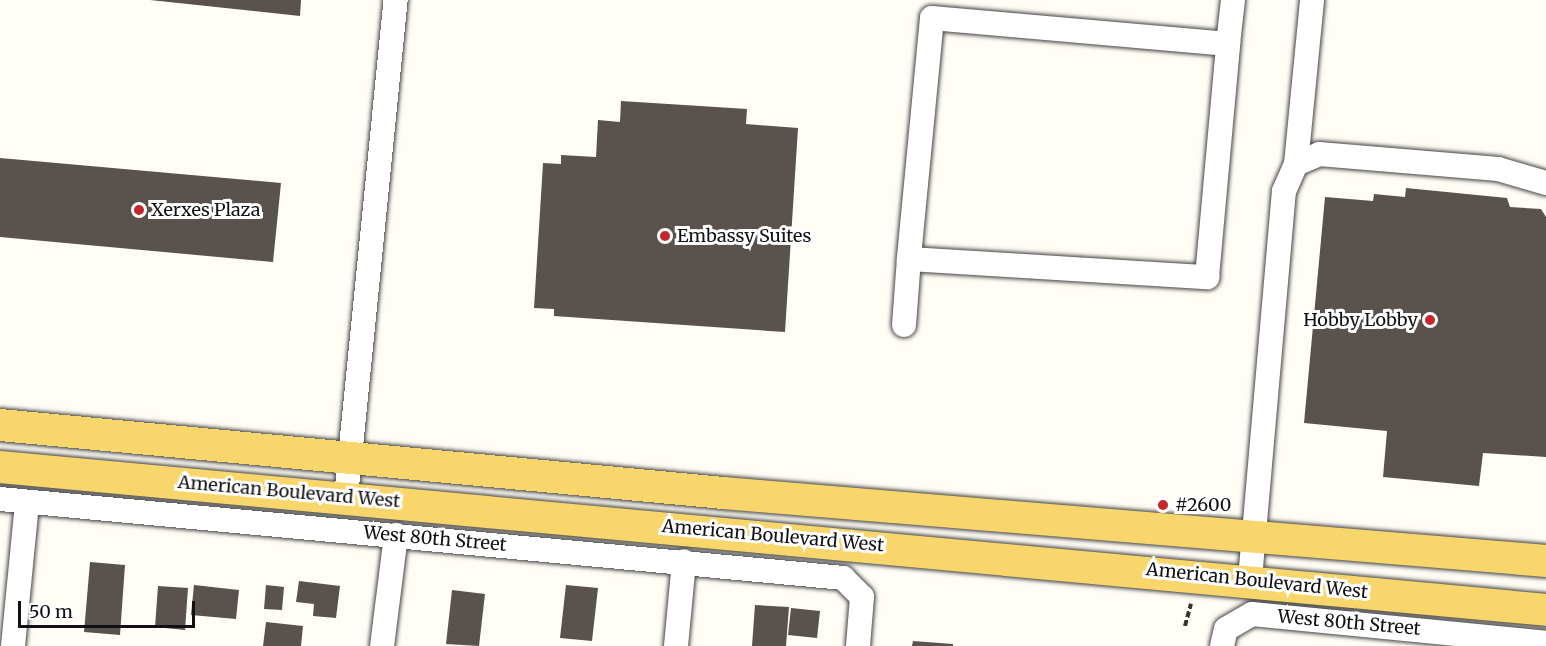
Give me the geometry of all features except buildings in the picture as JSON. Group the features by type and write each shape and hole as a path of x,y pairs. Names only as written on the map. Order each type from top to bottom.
{"main road":[{"path":"0,425 352,459 1546,561"},
{"name":"American Boulevard West","path":"0,467 1250,579 1546,610"},
{"path":"886,546 889,505"}],"street":[{"path":"346,497 352,459 396,0"},
{"path":"909,259 1207,277 1233,0"},
{"path":"1250,579 1284,191 1296,164 1312,0"},
{"path":"904,325 933,9 1228,44"},
{"path":"1296,164 1319,154 1498,169 1546,183"},
{"name":"West 80th Street","path":"0,499 684,561 843,578 862,597 858,646"},
{"path":"13,646 9,582 27,503"},
{"path":"382,646 396,535"},
{"path":"676,646 684,561"},
{"name":"West 80th Street","path":"1224,638 1252,614 1546,643"}],"place":[{"name":"Xerxes Plaza","path":"139,210"},
{"name":"Embassy Suites","path":"665,236"},
{"name":"Hobby Lobby","path":"1430,320"},
{"name":"#2600","path":"1163,505"}]}
